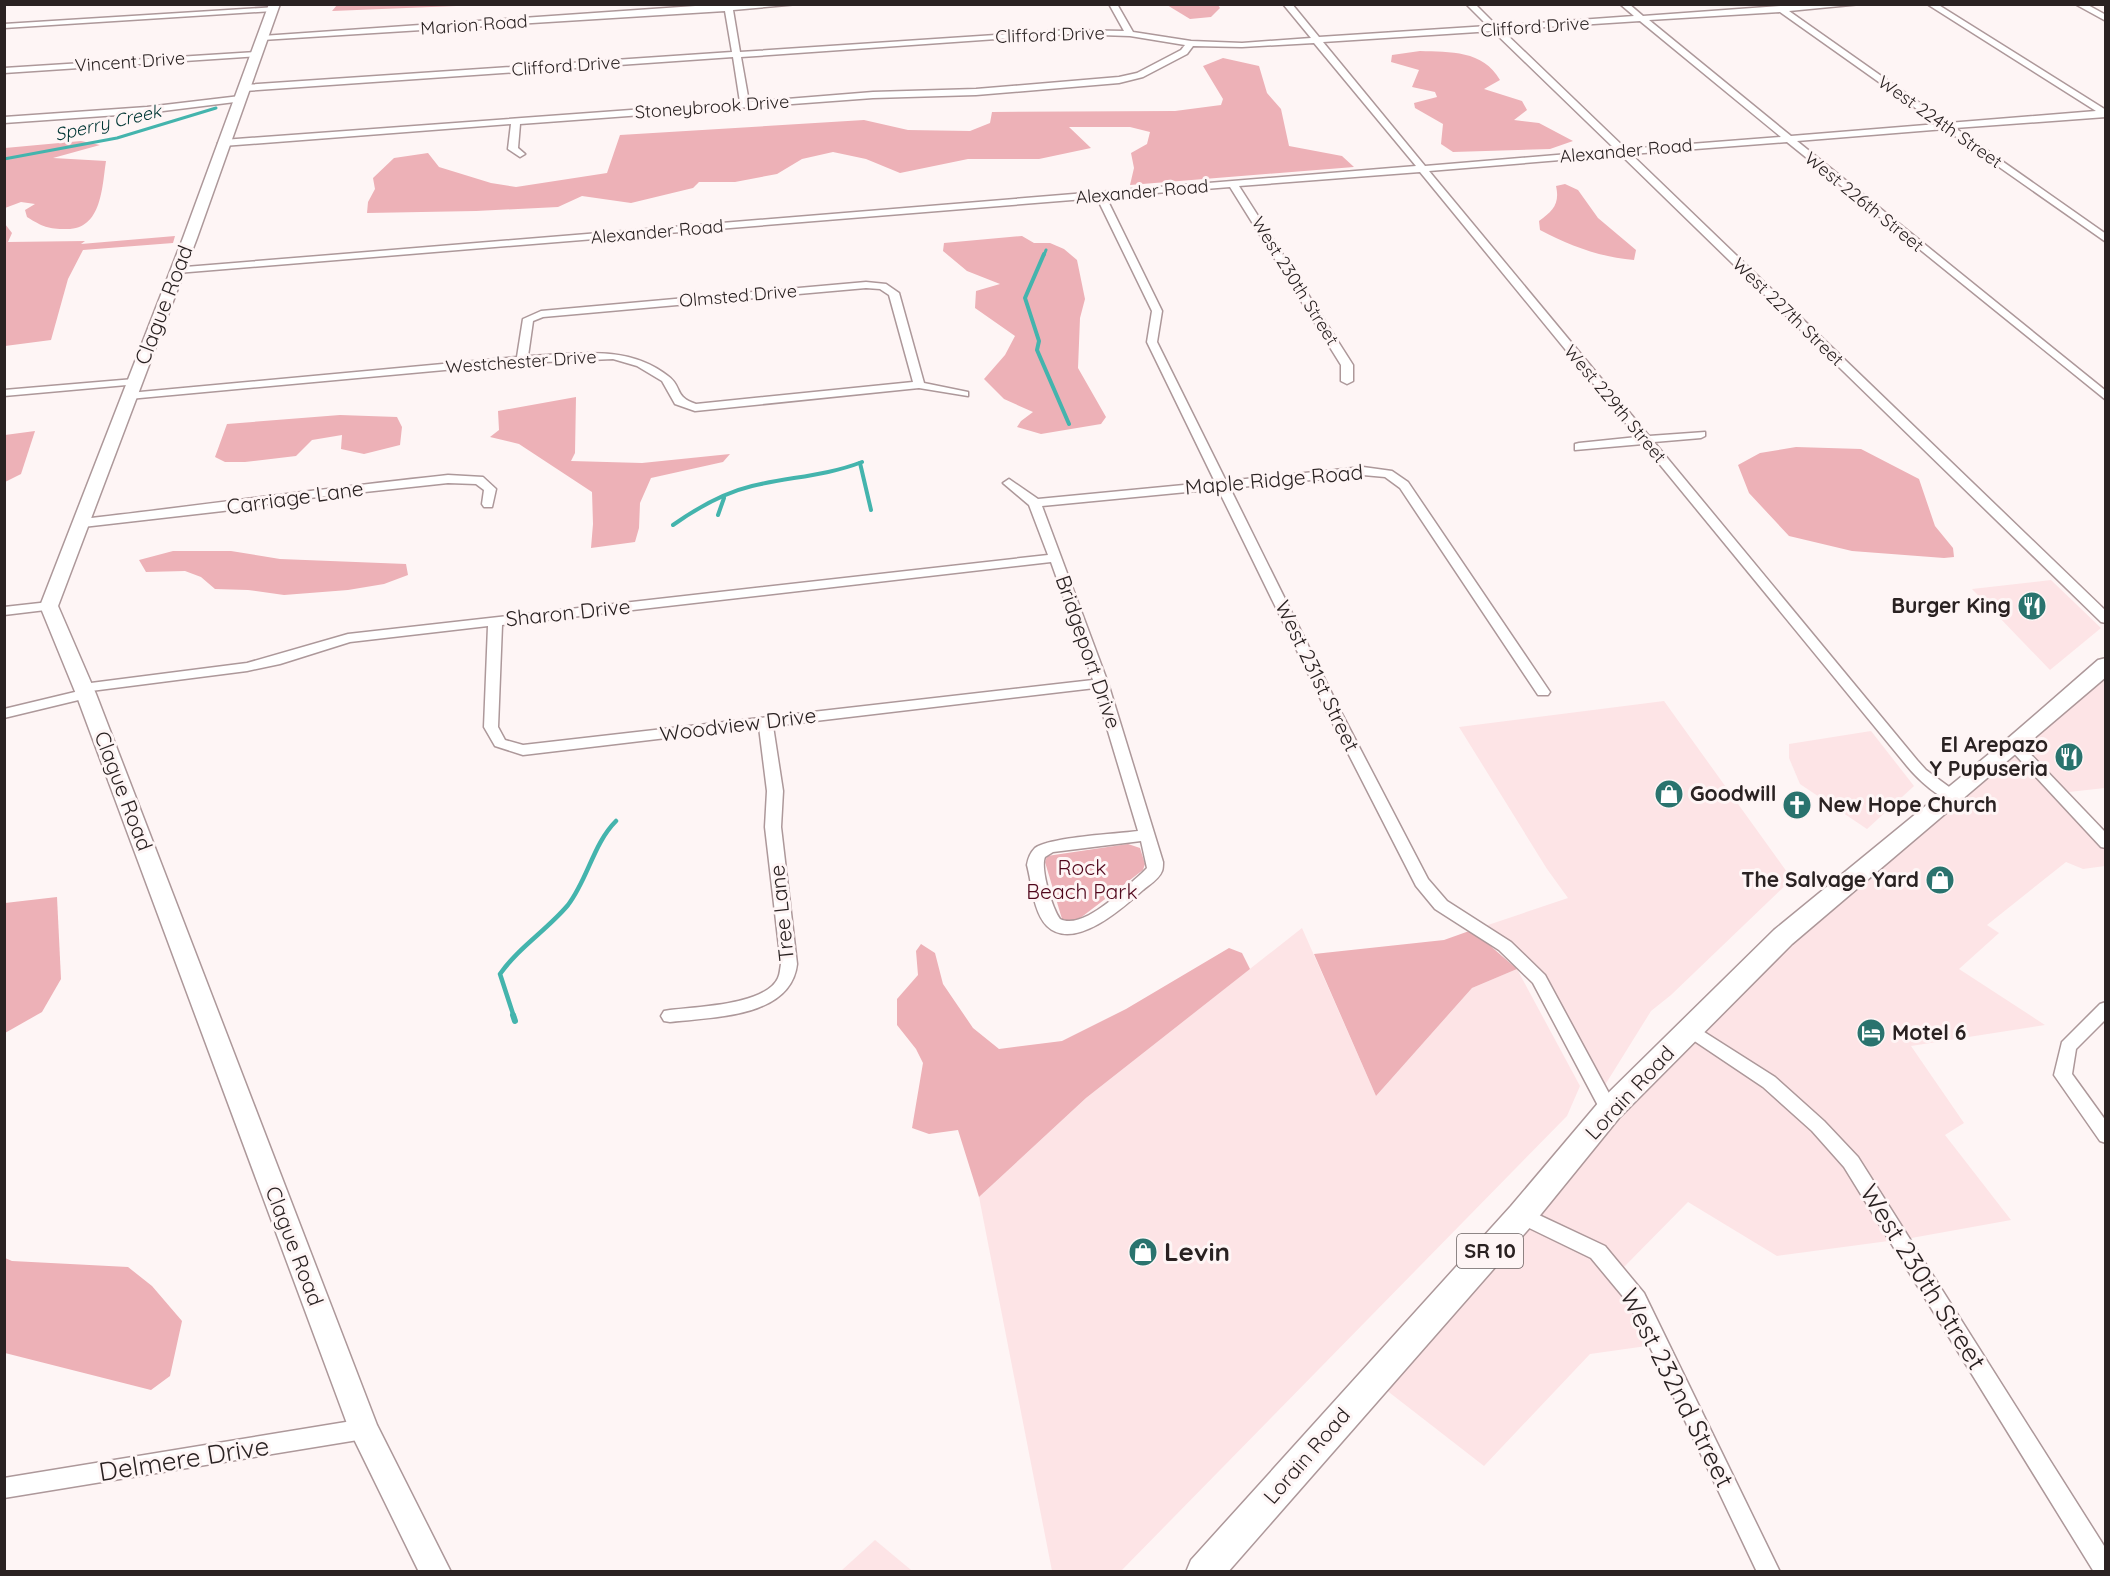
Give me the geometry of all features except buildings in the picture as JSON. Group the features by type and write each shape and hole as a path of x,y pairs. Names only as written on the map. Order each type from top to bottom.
{"main road":[{"name":"Clague Road","path":"274,7 49,606 84,691 364,1429 436,1572"},
{"name":"Lorain Road","path":"1204,1572 1522,1215 1609,1110 1783,937 2014,745 2106,665"}],"street":[{"name":"Marion Road","path":"262,38 794,4"},
{"path":"1113,4 1130,34"},
{"name":"West 229th Street","path":"1287,4 1921,773 1952,796"},
{"name":"West 227th Street","path":"1470,4 2106,619"},
{"name":"West 226th Street","path":"1624,4 2106,398"},
{"name":"Clifford Drive","path":"4,120 147,110 242,94 736,54 1069,32 1130,34 1191,43 1242,45 1642,19 1779,7 1857,4"},
{"path":"1930,4 2105,113"},
{"path":"2079,4 2106,19"},
{"path":"4,26 274,7"},
{"path":"729,7 746,105"},
{"name":"West 224th Street","path":"1779,7 2106,239"},
{"name":"Stoneybrook Drive","path":"223,143 873,95 976,92 1119,80 1140,75 1184,52 1191,43"},
{"name":"Vincent Drive","path":"4,71 256,54"},
{"name":"Alexander Road","path":"177,270 2105,113"},
{"path":"516,121 513,149 520,154"},
{"name":"West 230th Street","path":"1233,184 1347,365 1347,381"},
{"name":"West 231st Street","path":"1101,196 1157,311 1152,342 1334,712 1422,882 1441,905 1505,946 1539,979 1609,1110"},
{"name":"Olmsted Drive","path":"522,360 528,319 541,314 866,285 882,286 894,293 919,385"},
{"name":"Westchester Drive","path":"4,393 131,389 570,356 613,356 641,364 666,379 679,402 695,408 919,385 964,394"},
{"path":"1579,447 1701,434"},
{"name":"Maple Ridge Road","path":"1035,503 1363,471 1388,474 1404,485 1543,692"},
{"name":"Carriage Lane","path":"82,523 448,479 479,480 490,489 488,504"},
{"path":"1010,483 1035,503"},
{"name":"Bridgeport Drive","path":"1035,503 1101,683 1147,835 1155,870 1085,926 1069,929 1054,923 1049,916 1035,865 1034,859 1038,854 1052,847 1147,835"},
{"name":"Sharon Drive","path":"4,714 84,691 275,661 348,638 1056,558"},
{"path":"4,611 49,606"},
{"name":"Woodview Drive","path":"495,621 490,727 500,743 510,748 523,750 539,750 1101,683"},
{"name":"Tree Lane","path":"670,1016 753,1003 769,997 782,987 788,977 789,964 772,827 775,791 765,722"},
{"path":"2014,745 2106,843"},
{"path":"2106,1008 2068,1047 2063,1075 2106,1136"},
{"name":"West 230th Street","path":"1690,1029 1768,1082 1818,1126 1851,1162 2106,1570"},
{"name":"West 232nd Street","path":"1522,1215 1598,1252 1637,1299 1769,1572"},
{"name":"Delmere Drive","path":"4,1488 364,1429"}],"shaded area":[{"path":"2051,580 2101,628 2050,670 1972,589"},
{"path":"2105,670 2105,788 2069,792 2018,745"},
{"path":"1664,701 1792,879 1671,995 1651,1011 1605,1085 1542,976 1485,926 1568,898 1547,869 1459,727"},
{"path":"1871,731 1914,786 1867,829 1800,784 1789,758 1789,744"},
{"path":"2015,750 2105,847 2105,866 2083,869 2066,862 1987,925 1999,933 1959,969 2045,1025 1911,1046 1964,1123 1945,1135 2011,1220 1906,1239 1767,1072 1724,1043 1699,1030 1849,888"},
{"path":"1302,928 1376,1096 1472,988 1517,969 1580,1086 1567,1116 1121,1571 1052,1571 979,1197 1086,1098"},
{"path":"1693,1038 1765,1083 1848,1162 1896,1240 1777,1256 1688,1202 1623,1268 1668,1343 1590,1354 1484,1466 1381,1386"},
{"path":"875,1540 911,1570 912,1571 841,1571"}],"green space":[{"path":"337,4 481,5 332,11"},
{"path":"1167,5 1218,5 1220,8 1211,17 1190,19"},
{"path":"1420,51 1465,55 1485,63 1500,80 1484,89 1522,101 1527,110 1514,120 1539,123 1573,141 1550,149 1453,152 1441,144 1443,124 1415,108 1414,103 1437,97 1435,92 1412,87 1419,70 1391,62 1392,55"},
{"path":"1223,58 1259,66 1267,93 1281,109 1289,146 1342,156 1354,167 1130,185 1134,168 1131,153 1147,144 1150,132 1130,127 1069,127 1091,148 1039,159 968,159 900,173 866,159 833,152 802,159 777,174 735,182 699,182 693,188 631,203 582,196 558,207 367,213 368,202 375,189 373,178 394,158 428,153 439,167 491,183 516,187 607,173 620,135 864,120 908,130 970,131 990,123 992,112 1175,111 1221,105 1223,99 1203,66"},
{"path":"81,141 100,145 53,158 106,161 98,205 87,222 78,227 66,229 50,228 27,217 25,210 35,204 21,202 5,208 5,148"},
{"path":"1565,184 1578,190 1598,218 1636,250 1634,260 1586,250 1540,230 1539,221 1552,210 1556,202 1556,186"},
{"path":"5,224 12,233 8,242 85,241 81,244 175,236 173,243 83,250 68,279 51,340 5,346"},
{"path":"1022,236 1034,243 1050,243 1064,249 1077,260 1085,299 1080,318 1078,368 1106,417 1101,424 1041,434 1017,427 1033,412 1004,399 984,379 1005,355 1015,336 975,308 976,291 1000,284 967,271 943,251 944,243"},
{"path":"576,397 575,453 571,461 642,463 730,454 723,462 651,478 640,503 639,528 635,542 591,548 592,492 519,444 490,437 499,430 498,411"},
{"path":"340,415 397,417 402,427 400,445 364,454 341,449 342,435 312,440 296,456 245,462 225,462 215,457 227,424"},
{"path":"35,431 21,474 5,482 5,435"},
{"path":"1796,447 1861,449 1919,479 1935,526 1953,548 1954,557 1852,551 1789,536 1749,493 1738,465 1760,453"},
{"path":"173,551 231,551 280,559 406,564 408,575 384,584 348,590 284,595 248,590 215,589 201,577 185,571 146,572 139,560"},
{"name":"Rock Beach Park","path":"1128,844 1140,848 1145,864 1143,870 1079,919 1068,921 1062,919 1045,862 1047,856"},
{"path":"57,897 61,979 42,1012 5,1033 5,903"},
{"path":"1472,930 1517,969 1472,988 1376,1096 1314,954 1444,940"},
{"path":"921,944 935,953 943,984 973,1028 999,1049 1062,1041 1126,1009 1229,948 1242,953 1250,969 1086,1098 979,1197 958,1130 929,1134 912,1128 923,1063 916,1049 897,1025 897,999 918,975 916,951"},
{"path":"5,1258 12,1261 128,1267 152,1286 182,1321 170,1376 151,1390 5,1353"}],"waterway":[{"name":"Sperry Creek","path":"4,159 117,138 216,108"},
{"path":"1044,255 1046,250"},
{"path":"1044,254 1025,298 1039,341 1037,350 1069,424"},
{"path":"673,525 711,502 741,489 835,470 862,462"},
{"path":"860,463 871,510"},
{"path":"718,515 724,498"},
{"path":"514,1017 500,974 516,955 568,905 602,840 616,821"},
{"path":"513,1015 515,1021"}],"place":[{"name":"Burger King","path":"2032,606"},
{"name":"El Arepazo Y Pupuseria","path":"2069,757"},
{"name":"Goodwill","path":"1669,794"},
{"name":"New Hope Church","path":"1797,805"},
{"name":"The Salvage Yard","path":"1940,880"},
{"name":"Motel 6","path":"1871,1033"},
{"name":"Levin","path":"1143,1252"}]}
